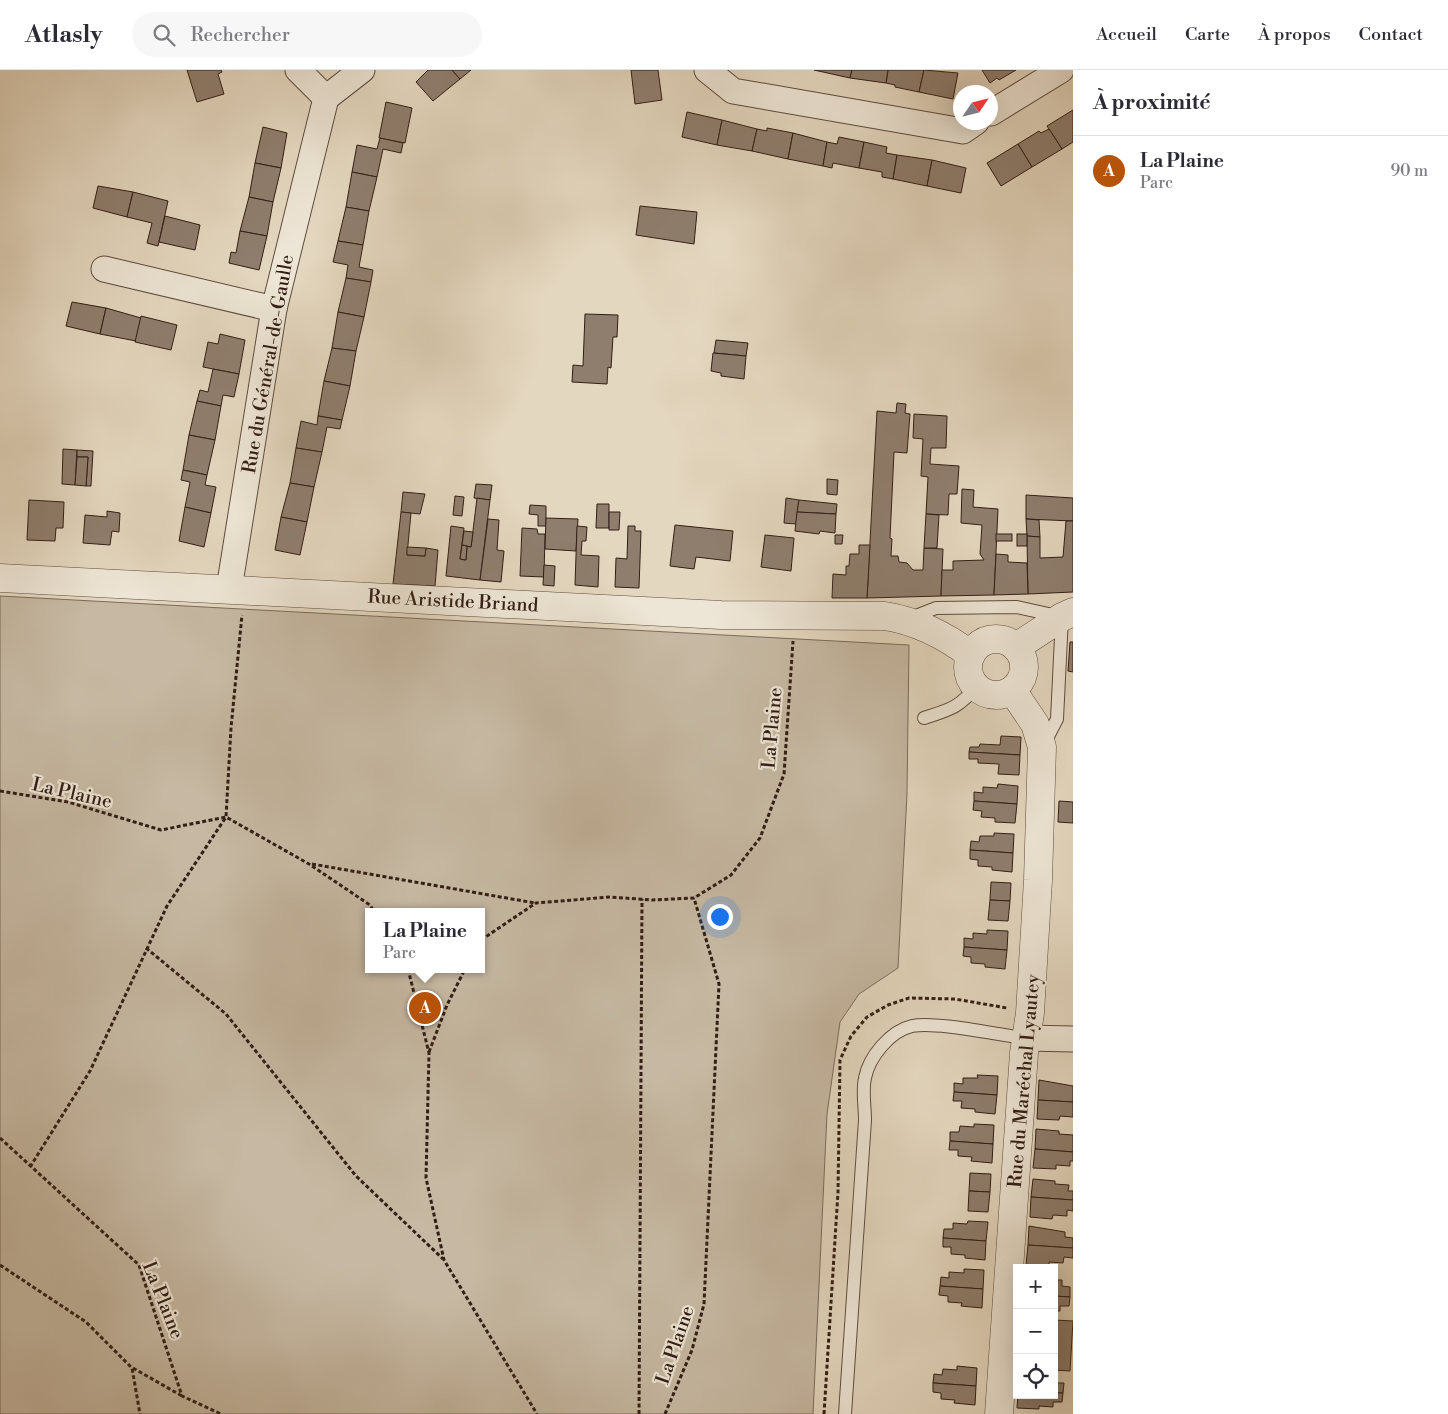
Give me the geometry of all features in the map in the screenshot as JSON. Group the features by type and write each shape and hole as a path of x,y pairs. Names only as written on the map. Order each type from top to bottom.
{"street":[{"path":"298,70 326,98 362,70"},
{"path":"707,70 733,91 953,129"},
{"path":"998,108 1061,70"},
{"name":"Rue du Général-de-Gaulle","path":"237,590 274,309 326,98"},
{"path":"104,269 274,309"},
{"name":"Rue Aristide Briand","path":"0,578 721,615 885,616 905,620 960,646 971,655"},
{"path":"1016,647 1068,614"},
{"path":"989,640 1008,642 1016,647 1021,654 1024,672 1021,680 1012,690 1000,695 992,695 976,686 970,678 968,669 971,655 980,644 989,640"},
{"name":"Rue du Maréchal Lyautey","path":"999,1414 1025,1038 1030,1012 1038,880 1042,747 1035,724 1012,690"},
{"path":"1025,1038 1073,1039"}],"lane":[{"path":"905,620 936,608 1016,607 1068,614"},
{"name":"Rue du Maréchal Lyautey","path":"1042,747 1057,719 1068,614"},
{"path":"924,718 958,706 976,686"},
{"path":"845,1414 865,1120 865,1078 877,1051 895,1035 911,1026 943,1026 1025,1038"}],"path":[{"path":"30,1166 90,1071 166,906 226,817 237,590"},
{"name":"La Plaine","path":"665,1414 692,1350 704,1304 719,984 694,898 731,875 760,838 784,774 793,615"},
{"name":"La Plaine","path":"0,791 68,802 161,830 226,817"},
{"path":"226,817 309,864 372,908"},
{"path":"309,864 536,903 610,897 642,899 694,898"},
{"name":"La Plaine","path":"638,1414 642,899"},
{"path":"485,937 536,903"},
{"path":"146,948 226,1014 356,1176 444,1260 537,1414"},
{"path":"409,973 429,1053 426,1178 444,1260"},
{"path":"429,1053 447,1005 463,973"},
{"name":"La Plaine","path":"0,1138 139,1265 182,1396"},
{"path":"0,1265 86,1322 132,1368 182,1396 221,1414"},
{"path":"132,1368 140,1414"}],"shaded area":[{"path":"0,596 909,645 907,794 898,968 859,994 840,1022 827,1114 813,1414 0,1414"}],"building":[{"path":"187,70 221,70 222,72 218,74 224,94 197,102"},
{"path":"428,70 452,70 460,79 433,101 416,82"},
{"path":"452,70 471,70 460,79"},
{"path":"631,70 658,70 662,100 635,104"},
{"path":"814,70 852,70 850,78"},
{"path":"852,70 888,70 886,83 850,78"},
{"path":"888,70 924,70 919,92 886,83"},
{"path":"924,70 958,73 956,85 953,85 953,99 919,92"},
{"path":"982,70 1016,70 990,83"},
{"path":"386,102 412,108 405,143 379,138"},
{"path":"1073,110 1073,142 1062,149 1047,126"},
{"path":"687,112 722,120 717,145 682,137"},
{"path":"722,120 757,129 752,151 717,145"},
{"path":"263,127 287,133 281,168 255,163"},
{"path":"767,128 793,133 788,159 752,151 757,129 767,131"},
{"path":"1049,129 1062,149 1032,167 1018,144 1039,131 1041,133"},
{"path":"793,133 827,142 823,166 788,159"},
{"path":"839,137 864,142 859,168 833,163 832,168 823,166 827,142 837,144"},
{"path":"380,138 403,143 401,153 383,149 377,177 352,172 357,145 377,149"},
{"path":"864,142 887,147 886,153 897,155 893,179 882,177 882,172 859,168"},
{"path":"1018,144 1032,167 1001,186 987,163"},
{"path":"897,155 932,160 927,186 893,179"},
{"path":"932,160 966,168 961,193 927,186"},
{"path":"255,163 281,168 273,202 249,197"},
{"path":"352,172 377,177 369,211 346,207"},
{"path":"98,186 133,192 127,217 93,208"},
{"path":"133,192 168,201 158,246 147,243 152,223 127,217"},
{"path":"249,197 273,202 267,236 240,231"},
{"path":"640,206 697,212 694,244 636,235"},
{"path":"346,207 369,211 363,245 338,241"},
{"path":"165,216 200,225 195,250 159,242"},
{"path":"240,231 267,236 259,270 229,263 231,252 236,253"},
{"path":"338,241 363,245 359,267 373,270 371,282 346,278 348,265 333,262"},
{"path":"346,278 371,282 364,317 338,312"},
{"path":"72,302 106,308 100,334 66,326"},
{"path":"106,308 141,318 136,341 100,334"},
{"path":"338,312 364,317 356,351 332,348"},
{"path":"585,314 618,315 617,337 613,337 611,368 608,367 607,384 572,382 573,365 583,366"},
{"path":"141,316 177,325 171,350 135,342"},
{"path":"220,334 245,340 239,374 203,367 208,342 218,344"},
{"path":"716,340 748,343 746,356 714,353"},
{"path":"332,348 356,351 350,386 324,381"},
{"path":"713,353 746,356 744,379 721,376 721,373 711,371"},
{"path":"213,369 239,374 234,397 223,395 221,406 197,401 200,390 208,392"},
{"path":"324,381 350,386 342,420 318,416"},
{"path":"197,401 221,406 215,440 189,435"},
{"path":"897,403 906,404 905,413 910,414 907,453 894,452 890,538 892,539 891,556 898,556 899,562 907,563 913,570 923,570 924,548 943,549 941,596 867,598 877,411 896,413"},
{"path":"914,414 947,416 946,448 931,448 930,464 959,466 957,494 949,494 948,515 926,514 928,477 921,476 923,439 913,438"},
{"path":"318,416 342,420 340,429 327,427 322,452 296,448 301,421 317,425"},
{"path":"189,435 215,440 207,475 183,470"},
{"path":"296,448 322,452 314,487 290,483"},
{"path":"63,449 77,450 75,485 62,484"},
{"path":"77,450 93,451 91,486 86,486 88,457 77,457"},
{"path":"77,457 88,457 86,486 75,485"},
{"path":"183,470 207,475 205,485 216,487 211,513 185,507 190,482 181,480"},
{"path":"827,479 838,480 837,495 827,494"},
{"path":"290,483 314,487 307,522 281,517"},
{"path":"476,484 492,485 490,500 474,498"},
{"path":"962,489 974,490 973,507 998,509 994,595 941,596 942,570 953,570 953,561 984,560 980,554 982,525 961,523"},
{"path":"403,492 425,494 420,514 401,512"},
{"path":"1026,495 1073,498 1073,521 1026,519"},
{"path":"455,496 464,497 462,516 453,515"},
{"path":"477,498 490,500 480,580 446,576 451,526 464,528 460,559 466,560 467,546 471,547"},
{"path":"786,498 799,500 796,524 784,523"},
{"path":"29,500 64,502 63,528 56,528 55,541 27,540"},
{"path":"799,500 837,504 836,514 797,512"},
{"path":"597,504 609,504 609,528 596,528"},
{"path":"530,505 546,506 546,526 538,526 538,515 529,514"},
{"path":"185,507 211,513 204,547 179,541"},
{"path":"107,511 120,513 119,532 112,531 110,545 83,543 85,515 107,517"},
{"path":"401,512 411,513 407,555 425,556 426,548 438,550 435,586 393,584"},
{"path":"609,512 620,512 619,530 609,530"},
{"path":"797,512 836,514 835,533 820,531 819,534 795,531"},
{"path":"926,514 939,515 937,548 924,548"},
{"path":"281,517 307,522 300,555 275,550"},
{"path":"546,518 578,519 576,551 545,549"},
{"path":"488,519 499,520 497,550 504,551 501,582 480,580"},
{"path":"1026,519 1039,520 1040,537 1027,536"},
{"path":"1066,521 1073,521 1073,592 1028,594 1027,536 1040,537 1040,558 1063,557"},
{"path":"675,525 733,531 730,561 696,557 694,569 670,566"},
{"path":"577,526 587,527 586,541 582,541 581,555 599,556 598,587 575,585"},
{"path":"628,526 635,526 635,531 641,531 639,588 615,587 616,558 627,559"},
{"path":"522,528 537,529 538,534 545,534 544,577 520,576"},
{"path":"464,531 473,532 471,547 462,545"},
{"path":"996,534 1012,534 1012,541 996,541"},
{"path":"1017,534 1027,534 1027,546 1017,546"},
{"path":"765,535 794,538 791,571 761,567"},
{"path":"835,535 843,535 842,544 835,544"},
{"path":"462,545 467,546 466,560 460,559"},
{"path":"859,545 870,545 867,598 832,598 833,574 846,575 846,566 849,566 850,554 859,554"},
{"path":"407,547 426,548 425,556 407,555"},
{"path":"996,554 1008,555 1008,562 1027,563 1028,594 994,595"},
{"path":"544,565 555,566 554,586 543,585"},
{"path":"1070,642 1073,642 1073,672 1068,671"},
{"path":"1001,736 1021,737 1020,755 969,752 970,747 979,747 980,744 1000,745"},
{"path":"969,752 1020,755 1019,775 998,774 999,764 978,763 978,759 969,759"},
{"path":"998,784 1018,786 1017,804 974,801 974,792 983,793 983,787 997,788"},
{"path":"974,801 1017,804 1015,823 995,822 995,818 981,817 982,811 973,810"},
{"path":"1059,801 1073,802 1073,823 1058,822"},
{"path":"994,833 1014,834 1013,853 970,850 971,841 979,842 980,836 994,836"},
{"path":"970,850 1013,853 1012,872 992,870 992,867 978,866 978,860 970,859"},
{"path":"991,882 1011,883 1010,901 990,900"},
{"path":"990,900 1010,901 1008,921 988,920"},
{"path":"987,930 1008,931 1007,950 964,947 964,938 973,939 973,933 987,934"},
{"path":"964,947 1007,950 1005,969 985,967 985,964 971,963 971,957 963,956"},
{"path":"977,1075 998,1076 997,1095 954,1092 954,1083 963,1084 963,1078 978,1078"},
{"path":"1039,1080 1073,1086 1073,1102 1038,1100"},
{"path":"954,1092 997,1095 995,1114 975,1112 975,1109 961,1108 962,1101 953,1101"},
{"path":"1038,1100 1073,1102 1073,1117 1060,1116 1059,1120 1037,1119"},
{"path":"974,1124 994,1125 993,1144 950,1141 950,1132 959,1132 960,1126 974,1127"},
{"path":"1036,1129 1059,1131 1059,1134 1073,1135 1073,1152 1035,1149"},
{"path":"950,1141 993,1144 992,1163 971,1161 972,1157 958,1156 958,1150 949,1150"},
{"path":"1035,1149 1073,1152 1073,1161 1070,1161 1070,1166 1056,1165 1056,1169 1033,1168"},
{"path":"970,1173 991,1174 990,1192 969,1191"},
{"path":"1033,1179 1055,1181 1055,1184 1069,1185 1068,1191 1073,1191 1073,1200 1031,1197"},
{"path":"969,1191 990,1192 988,1212 968,1211"},
{"path":"1031,1197 1073,1200 1073,1211 1067,1210 1067,1216 1053,1215 1052,1219 1030,1217"},
{"path":"968,1221 988,1222 986,1241 943,1238 944,1229 953,1229 953,1223 967,1224"},
{"path":"1029,1226 1065,1232 1065,1237 1073,1238 1073,1248 1028,1245"},
{"path":"943,1238 986,1241 985,1260 965,1258 965,1255 951,1254 951,1247 943,1247"},
{"path":"1028,1245 1073,1248 1073,1258 1064,1257 1063,1263 1026,1264"},
{"path":"964,1269 984,1270 983,1289 940,1286 941,1277 949,1278 949,1272 964,1273"},
{"path":"1058,1280 1062,1280 1062,1286 1070,1287 1070,1297 1058,1296"},
{"path":"940,1286 983,1289 982,1308 961,1306 962,1303 948,1302 948,1296 939,1295"},
{"path":"1058,1296 1070,1297 1069,1306 1060,1306 1060,1311 1058,1311"},
{"path":"1058,1320 1073,1321 1070,1371 1058,1370"},
{"path":"957,1366 977,1368 976,1386 933,1383 934,1374 942,1375 943,1369 957,1370"},
{"path":"933,1383 976,1386 975,1405 954,1403 955,1400 941,1399 941,1393 933,1392"},
{"path":"1058,1383 1064,1383 1063,1393 1058,1393"},
{"path":"1058,1393 1063,1393 1062,1402 1053,1402 1053,1407 1039,1406 1039,1409 1017,1408 1018,1399 1058,1399"}],"place":[{"name":"La Plaine","path":"425,1008"}]}
